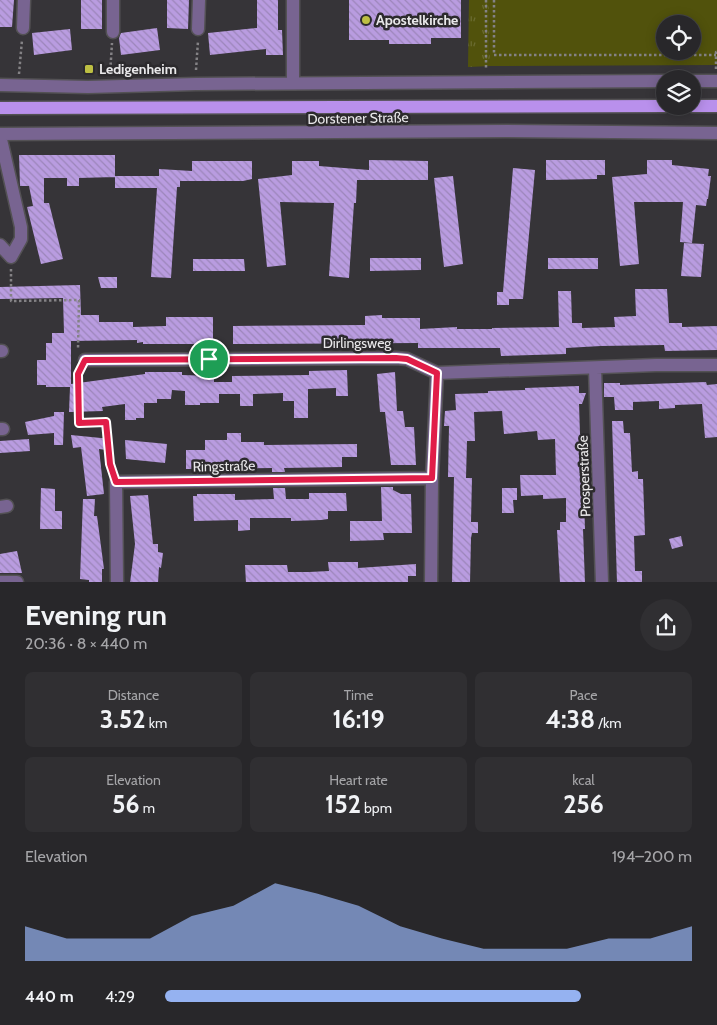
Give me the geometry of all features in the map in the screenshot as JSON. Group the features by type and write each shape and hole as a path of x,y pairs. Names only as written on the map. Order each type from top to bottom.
{"main road":[{"name":"Dorstener Straße","path":"0,108 656,106"},
{"path":"701,106 717,106"}],"street":[{"path":"23,28 24,0"},
{"path":"112,32 113,0"},
{"path":"198,29 199,0"},
{"path":"292,0 293,83"},
{"path":"0,86 656,81"},
{"path":"701,81 716,81"},
{"name":"Dorstener Straße","path":"0,135 487,132 717,133"},
{"path":"0,135 21,227 21,240 11,256 0,245"},
{"name":"Dirlingsweg","path":"85,360 396,358 407,359 437,373 717,365"},
{"name":"Prosperstraße","path":"595,368 602,582"},
{"path":"431,582 432,478 437,373"},
{"name":"Ringstraße","path":"116,482 432,478"},
{"path":"116,482 117,582"},
{"path":"0,582 17,582"}],"path":[{"path":"486,0 486,82"},
{"path":"494,0 494,55 716,53 716,81"},
{"path":"18,86 23,28"},
{"path":"196,84 198,29"},
{"path":"110,86 112,32"},
{"path":"11,256 11,301 79,300 78,353 85,360 78,374 79,423 106,422 110,464 116,482"}],"green space":[{"path":"469,0 489,0 490,66 468,67"},
{"path":"489,0 717,0 717,65 490,66"}],"building":[{"path":"0,0 14,0 12,27 0,27"},
{"path":"81,0 102,0 102,29 81,29"},
{"path":"167,0 189,0 188,29 167,28"},
{"path":"257,0 278,0 278,30 282,30 283,55 266,55 266,49 210,55 208,33 257,28"},
{"path":"349,0 461,0 461,38 431,38 431,44 389,44 389,40 349,40"},
{"path":"157,28 160,50 121,55 119,38 121,33"},
{"path":"70,29 72,50 34,55 32,33"},
{"path":"19,155 115,155 115,177 79,178 79,186 67,186 67,178 44,178 44,203 49,203 63,259 41,264 27,207 33,206 29,186 20,186"},
{"path":"369,160 428,161 428,180 357,180 349,278 329,276 334,203 280,202 286,265 267,267 258,179 292,175 292,161 319,161 319,166 369,170"},
{"path":"546,160 605,160 605,175 597,175 597,179 546,180"},
{"path":"647,160 672,160 672,165 709,169 708,176 711,176 708,199 706,206 696,205 692,243 680,242 683,202 634,202 639,264 620,266 612,177 647,174"},
{"path":"192,161 252,161 252,179 243,181 180,181 180,187 177,187 171,278 151,277 157,188 115,188 115,176 159,176 159,169 192,171"},
{"path":"513,168 535,170 523,299 509,299 509,305 497,305 497,292 503,292"},
{"path":"453,176 463,264 444,267 434,178"},
{"path":"684,243 704,244 701,277 681,276"},
{"path":"370,258 421,258 421,270 370,271"},
{"path":"548,258 598,258 598,269 548,269"},
{"path":"193,259 244,259 245,271 193,271"},
{"path":"98,277 117,277 117,288 101,288"},
{"path":"80,285 81,315 99,315 99,322 133,322 133,327 166,326 166,317 213,317 213,344 143,344 143,342 137,343 137,340 71,341 71,384 145,374 145,372 182,372 182,375 214,376 214,382 232,382 232,376 309,375 309,371 347,370 348,396 336,396 336,388 308,389 308,418 294,418 294,401 283,401 283,393 253,394 253,406 240,406 240,394 219,394 219,403 185,405 185,391 172,390 171,399 157,399 157,403 144,403 144,418 136,418 136,420 125,420 125,404 102,407 103,411 69,412 70,387 37,385 37,360 46,360 46,343 52,343 52,333 64,333 63,298 0,299 0,287"},
{"path":"635,289 667,289 669,323 682,323 682,327 717,326 717,350 665,351 664,345 601,346 566,348 566,354 501,356 500,348 418,348 418,343 233,344 233,326 365,325 365,316 382,315 382,318 420,318 420,329 559,327 558,291 571,291 572,323 582,323 582,328 615,327 614,317 636,316"},
{"path":"395,372 397,411 403,411 405,427 414,427 416,465 391,465 385,412 380,412 377,374"},
{"path":"706,382 707,385 717,384 717,437 705,438 702,404 675,405 675,408 659,409 659,401 633,402 633,410 615,410 614,397 604,397 604,383 620,383 620,385"},
{"path":"579,386 579,393 586,393 582,404 579,404 580,434 584,434 586,473 583,473 585,582 560,582 557,530 560,530 560,522 566,522 566,498 543,499 543,495 521,496 520,475 556,475 555,439 538,440 537,431 504,434 502,411 474,412 475,441 467,441 466,478 472,478 471,522 478,522 478,533 472,533 471,538 470,582 452,582 454,477 448,477 449,426 444,426 445,411 456,410 455,394 525,390 525,388"},
{"path":"54,412 64,412 63,445 54,445 54,433 28,435 25,422 54,416"},
{"path":"612,421 623,421 624,433 630,433 632,472 638,471 638,479 643,479 645,535 634,536 635,571 642,571 642,582 617,582"},
{"path":"227,433 241,433 241,442 264,442 264,445 357,444 357,457 342,457 342,467 284,468 285,472 272,472 272,468 186,469 186,450 205,450 205,440 227,440"},
{"path":"71,435 111,439 111,444 106,445 107,450 99,449 104,494 87,496 81,447 73,448"},
{"path":"29,439 30,451 0,453 0,441"},
{"path":"125,440 167,444 165,463 126,459"},
{"path":"381,487 393,487 393,490 401,494 411,494 412,533 383,533 384,540 350,541 350,521 382,521"},
{"path":"41,488 55,489 55,511 62,511 62,529 40,529"},
{"path":"273,488 285,488 286,499 309,499 309,493 346,493 347,511 328,511 328,519 321,520 291,521 291,518 250,518 250,530 238,531 238,520 194,521 193,496 197,496 197,494 235,494 235,500 274,499"},
{"path":"502,488 517,488 517,500 513,500 514,513 502,513"},
{"path":"148,495 153,544 158,544 158,552 163,553 161,568 159,567 158,582 130,582 135,544 130,496"},
{"path":"83,499 95,499 94,516 97,516 104,569 102,569 102,582 89,582 89,580 80,579"},
{"path":"681,536 683,546 672,549 669,539"},
{"path":"17,551 22,573 0,573 0,554"},
{"path":"328,562 358,562 358,568 416,564 416,576 408,576 408,582 246,582 245,565 287,565 288,572 329,571"}],"place":[{"name":"Apostelkirche","path":"366,20"},
{"name":"Ledigenheim","path":"89,69"}],"route":[{"path":"396,358 407,359 437,373 432,478 116,482 110,464 106,422 79,423 78,374 85,360 209,359 396,358"}]}
